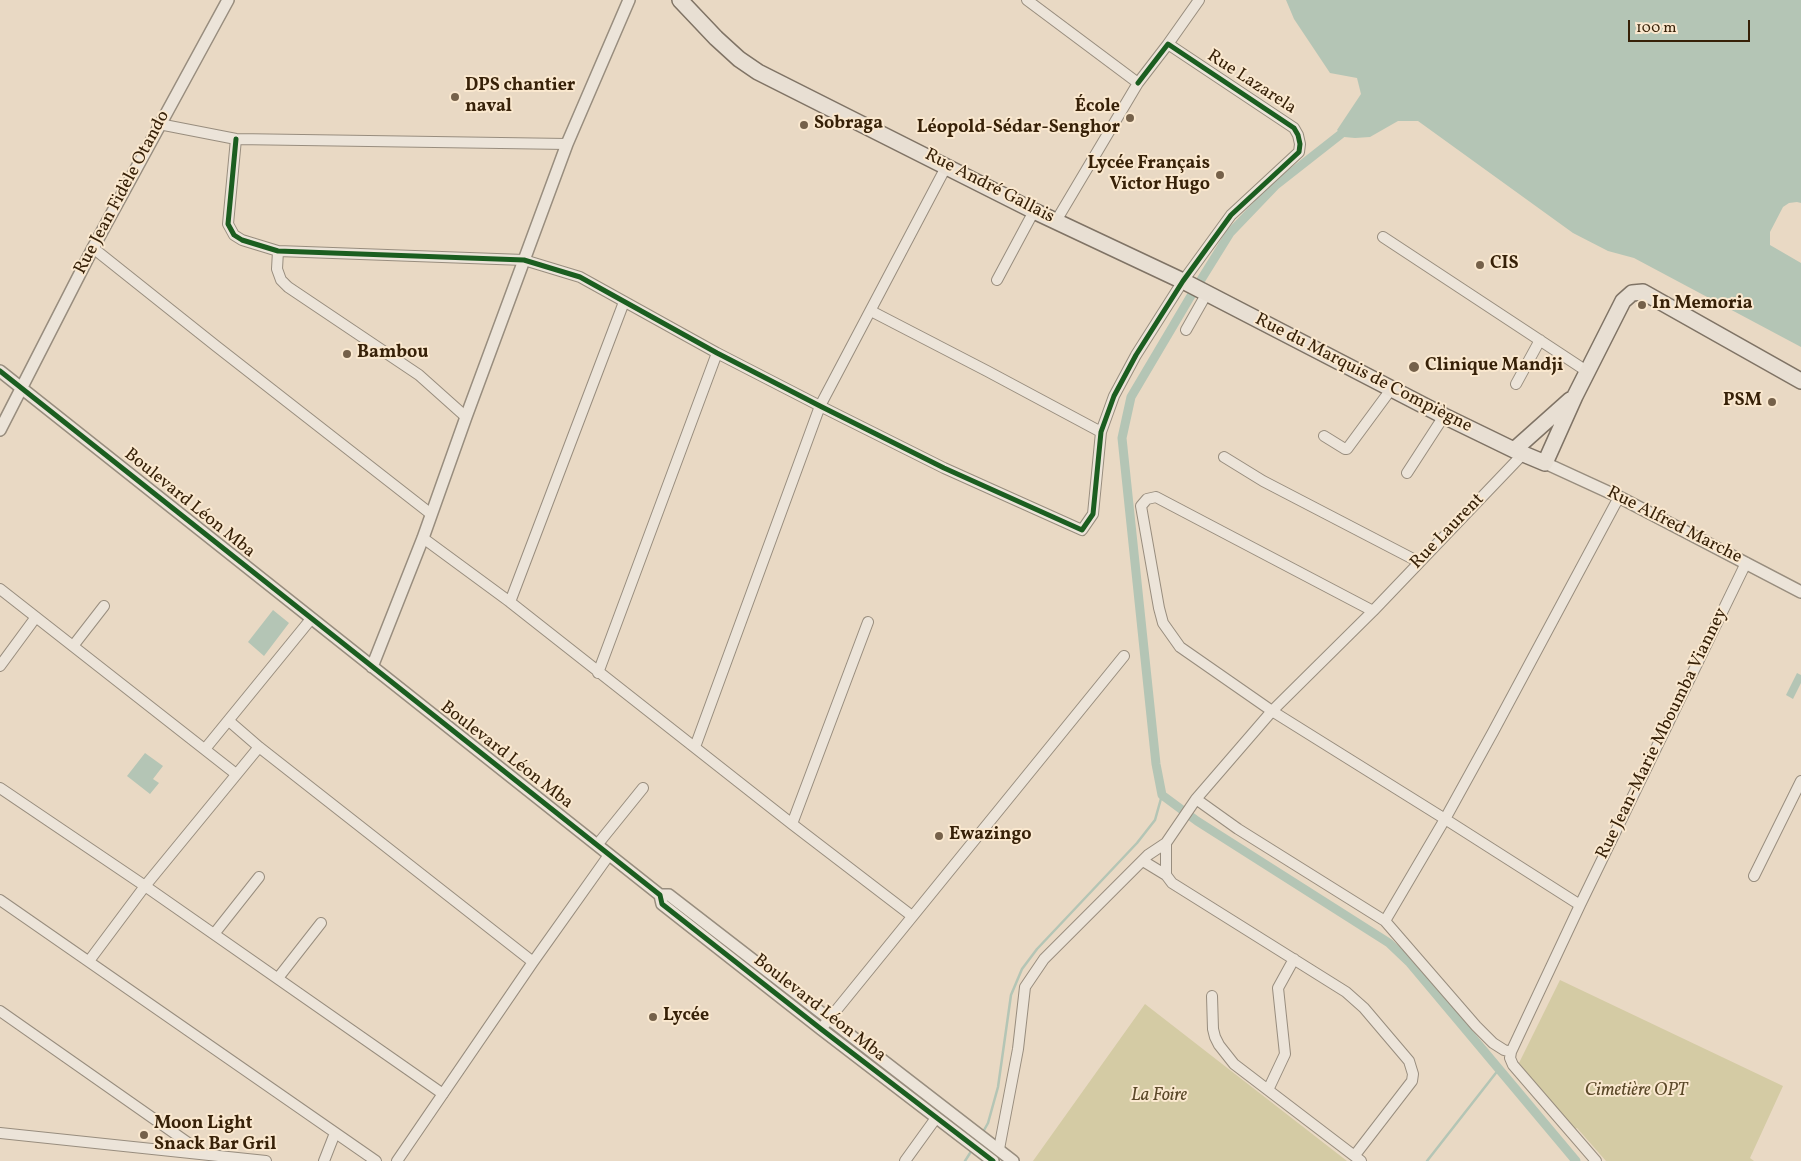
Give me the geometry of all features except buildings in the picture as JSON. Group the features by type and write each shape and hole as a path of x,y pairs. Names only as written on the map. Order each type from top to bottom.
{"main road":[{"name":"Rue André Gallais","path":"680,0 716,38 739,59 758,72 1034,211 1185,282"},
{"name":"Rue du Marquis de Compiègne","path":"1185,282 1444,416 1545,463"},
{"path":"1545,463 1575,396 1623,301 1626,296 1636,291 1643,292 1801,381"},
{"path":"1519,452 1575,396"}],"street":[{"name":"Rue Jean Fidèle Otando","path":"0,430 92,248 228,0"},
{"path":"372,668 423,538 567,144 629,0"},
{"path":"1027,0 1138,83"},
{"path":"1056,221 1138,83 1199,0"},
{"name":"Rue Lazarela","path":"820,406 944,468 1082,530 1093,514 1101,432 1114,396 1136,355 1231,215 1300,152 1298,135 1294,128 1168,44"},
{"path":"160,124 236,139 567,144"},
{"path":"236,139 228,224 234,235 242,240 278,251 524,260 580,277 717,353 820,406"},
{"path":"695,747 820,406 946,167"},
{"path":"998,280 1034,211"},
{"path":"1382,237 1588,372"},
{"path":"92,248 431,514"},
{"path":"278,251 277,269 288,287 419,375 466,417"},
{"path":"1186,330 1205,292"},
{"path":"510,602 624,302"},
{"path":"871,311 1101,432"},
{"path":"1516,384 1540,340"},
{"path":"598,672 717,353"},
{"name":"Boulevard Léon Mba","path":"0,371 216,545 660,895 669,895 1013,1161"},
{"path":"1324,436 1345,449 1347,448 1392,388"},
{"path":"1407,473 1444,416"},
{"name":"Rue Laurent","path":"999,1149 1018,1049 1025,987 1044,959 1143,861 1166,843 1194,802 1272,711 1373,611 1519,452"},
{"path":"1224,457 1263,481 1419,562"},
{"name":"Rue Alfred Marche","path":"1545,463 1619,497 1801,592"},
{"path":"1373,611 1156,497 1148,499 1140,506 1163,623 1180,647 1272,711 1580,905"},
{"path":"1385,921 1445,819 1619,497"},
{"path":"423,538 510,602 912,916"},
{"name":"Rue Jean-Marie Mboumba Vianney","path":"1511,1052 1580,905 1746,564"},
{"path":"0,589 236,774"},
{"path":"73,646 104,606"},
{"path":"0,666 36,617"},
{"path":"205,749 311,619"},
{"path":"792,824 868,622"},
{"path":"821,1029 1124,656"},
{"path":"229,721 259,747 533,962"},
{"path":"89,961 145,886 259,747"},
{"path":"1754,876 1801,781"},
{"path":"0,788 145,886 443,1094"},
{"path":"597,845 642,788"},
{"path":"1194,802 1385,921 1487,1037 1504,1050 1511,1052 1510,1058 1513,1065 1596,1161"},
{"path":"1166,843 1166,875"},
{"path":"397,1161 533,962 609,855"},
{"path":"1143,861 1166,875 1172,883 1346,992 1370,1016 1409,1062 1412,1081 1358,1158 1234,1064 1218,1045 1212,1029 1212,996"},
{"path":"214,934 259,877"},
{"name":"Boulevard Léon Mba","path":"660,895 662,904 993,1161"},
{"path":"0,900 376,1161"},
{"path":"278,978 321,923"},
{"path":"1268,1090 1285,1054 1278,988 1294,959"},
{"path":"0,1010 205,1154"},
{"path":"905,1161 936,1118"},
{"path":"0,1133 266,1161"},
{"path":"324,1161 335,1133"}],"green space":[{"name":"Cimetière OPT","path":"1560,980 1783,1086 1750,1158 1754,1161 1606,1161 1577,1128 1573,1130 1519,1063"},
{"name":"La Foire","path":"1145,1004 1347,1161 1033,1161"}],"shaded area":[{"path":"1286,0 1801,0 1801,203 1789,203 1783,207 1770,232 1770,245 1801,263 1801,347 1634,258 1608,251 1573,233 1418,121 1398,121 1370,137 1344,137 1337,130 1361,94 1357,78 1330,73 1294,19"},
{"path":"273,610 289,623 264,656 248,642"},
{"path":"1797,673 1801,675 1801,683 1793,699 1786,695"},
{"path":"145,753 163,766 153,779 159,783 150,794 127,776"}],"waterway":[{"path":"1341,134 1276,185 1230,233 1131,397 1122,438 1156,764 1162,795 1197,821 1389,943 1410,963 1576,1161"},
{"path":"983,1132 988,1123 998,1087 1011,995 1022,969 1037,949 1137,843 1155,820 1162,795"},
{"path":"1427,1161 1499,1069"},
{"path":"965,1161 972,1150"}],"cycle path":[{"path":"236,139 228,224 234,235 242,240 278,251 524,260 580,277 717,353 820,406 944,468 1082,530 1093,514 1101,432 1114,396 1136,355 1183,281 1231,215 1299,152 1300,144 1294,128 1168,44 1138,83"},
{"path":"0,371 660,895 662,904 993,1161"}],"place":[{"name":"DPS chantier naval","path":"455,97"},
{"name":"École Léopold-Sédar-Senghor","path":"1130,118"},
{"name":"Sobraga","path":"804,125"},
{"name":"Lycée Français Victor Hugo","path":"1220,175"},
{"name":"CIS","path":"1480,265"},
{"name":"In Memoria","path":"1642,305"},
{"name":"Bambou","path":"347,354"},
{"name":"Clinique Mandji","path":"1414,367"},
{"name":"PSM","path":"1772,402"},
{"name":"Ewazingo","path":"939,836"},
{"name":"Lycée","path":"653,1017"},
{"name":"Moon Light Snack Bar Gril","path":"144,1135"}]}
